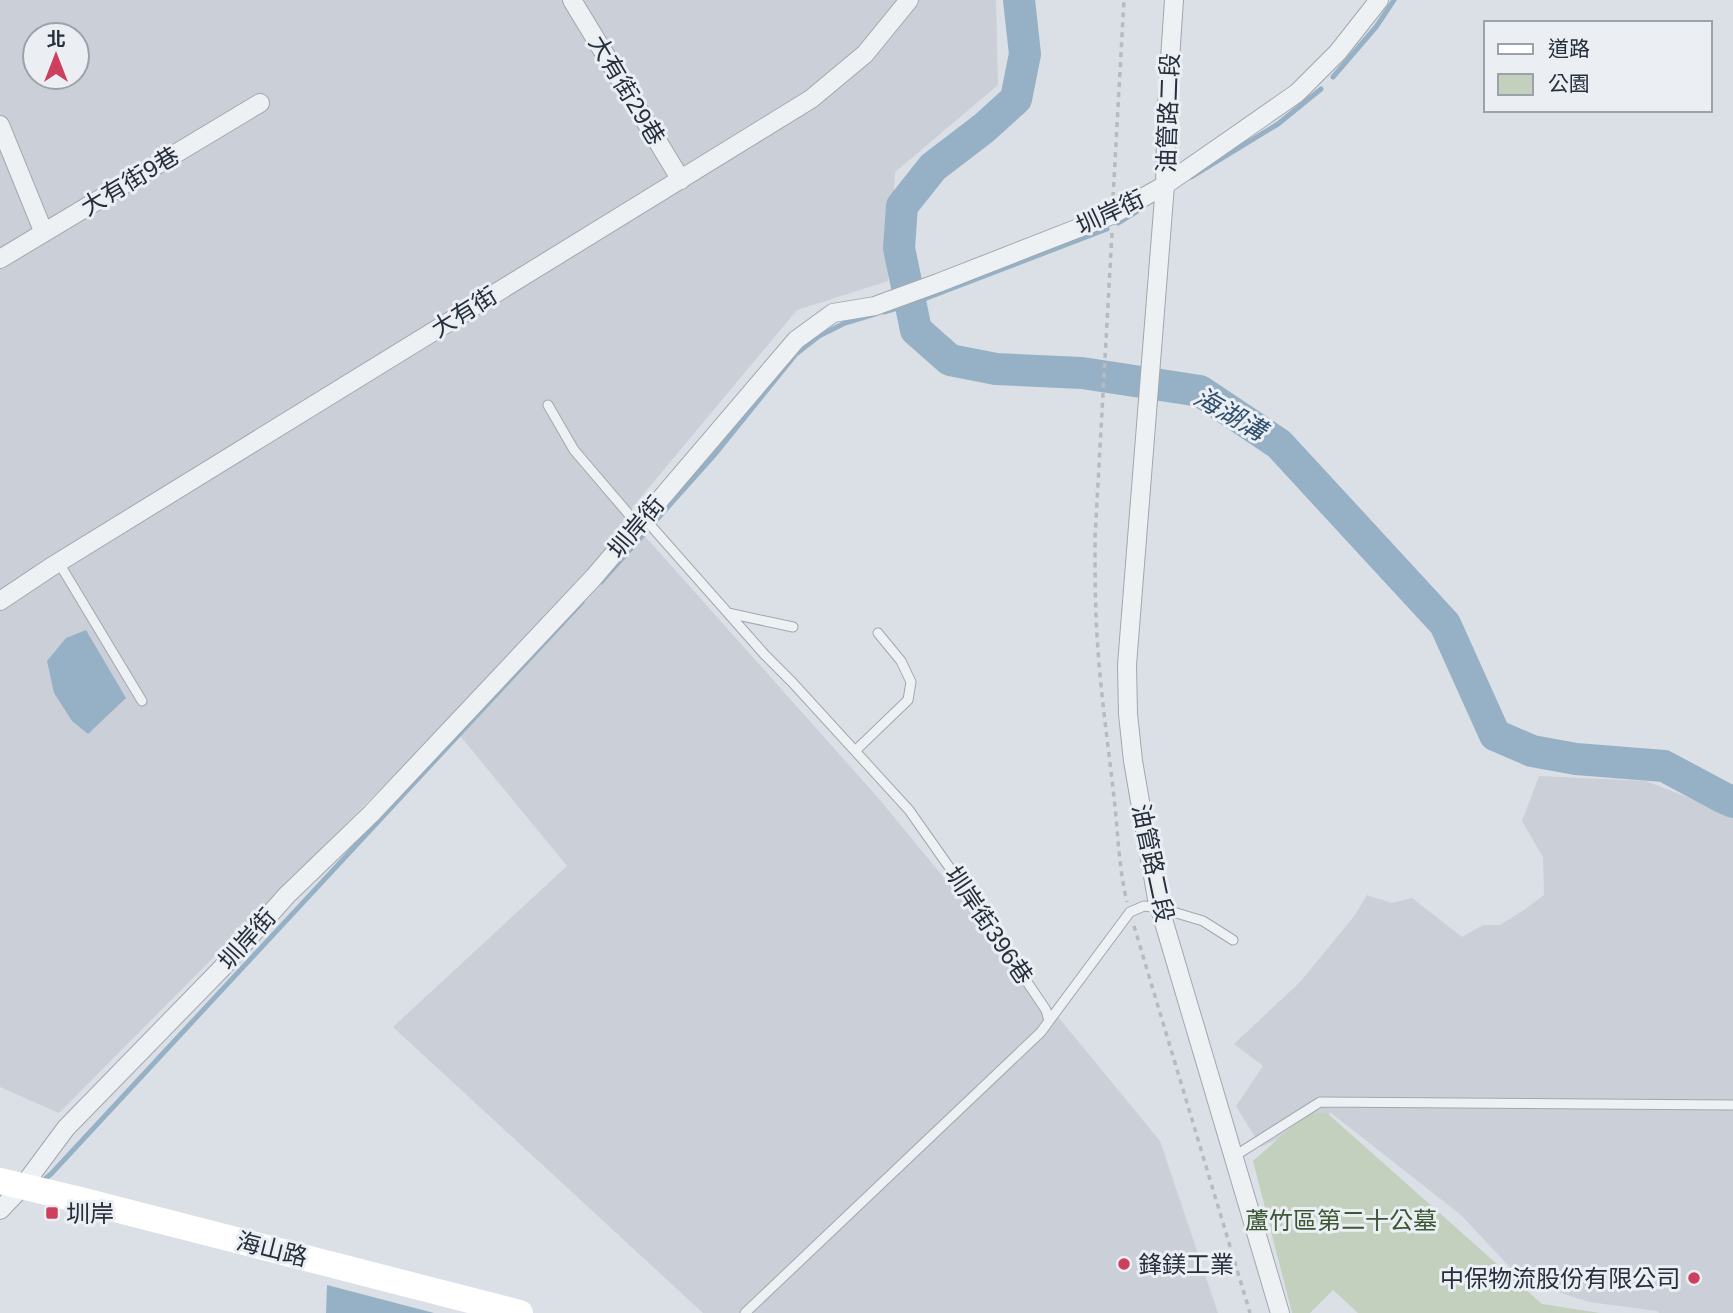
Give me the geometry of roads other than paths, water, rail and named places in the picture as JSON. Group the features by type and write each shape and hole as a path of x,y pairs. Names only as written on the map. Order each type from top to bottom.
{"main road":[{"name":"海山路","path":"12,1184 520,1313"}],"street":[{"name":"大有街29巷","path":"572,0 681,180"},
{"name":"大有街","path":"0,601 811,99 865,54 909,0"},
{"name":"油管路二段","path":"1174,0 1165,185 1126,665 1128,714 1133,761 1160,908 1280,1313"},
{"name":"圳岸街","path":"0,1210 12,1184 222,968 287,895 371,814 594,577 796,340 833,313 875,306 938,283 1112,215 1165,185 1297,93 1338,52 1379,0"},
{"name":"大有街9巷","path":"0,259 260,103"},
{"path":"0,125 44,233"}],"lane":[{"name":"圳岸街396巷","path":"548,405 574,450 659,536 909,810 1046,1010 1049,1021"},
{"path":"59,563 142,701"},
{"path":"728,613 793,627"},
{"path":"855,751 908,700 911,682 901,661 878,633"},
{"path":"745,1313 1032,1041 1130,912 1144,906 1160,908 1203,921 1233,940"},
{"path":"1233,1157 1320,1102 1733,1105"}],"water":[{"path":"86,630 126,698 88,734 72,721 54,693 47,661 66,638"},
{"path":"327,1285 434,1313 326,1313"}],"waterway":[{"name":"海湖溝","path":"1019,0 1025,54 1016,99 984,128 933,167 902,206 899,248 916,330 950,360 996,369 1082,373 1200,391 1279,444 1445,624 1495,735 1532,751 1576,759 1664,766 1733,802"},
{"path":"1333,77 1376,27 1394,0"},
{"path":"1191,177 1278,124 1321,89"},
{"path":"1118,223 1144,207"},
{"path":"884,312 1107,229"},
{"path":"601,582 716,453 796,354 819,336 845,323 875,314"},
{"path":"40,1183 582,602"}],"place":[{"name":"圳岸","path":"52,1213"},
{"name":"鋒鎂工業","path":"1124,1264"},
{"name":"中保物流股份有限公司","path":"1694,1278"}],"park label":[{"name":"蘆竹區第二十公墓","path":"1341,1220"}]}
